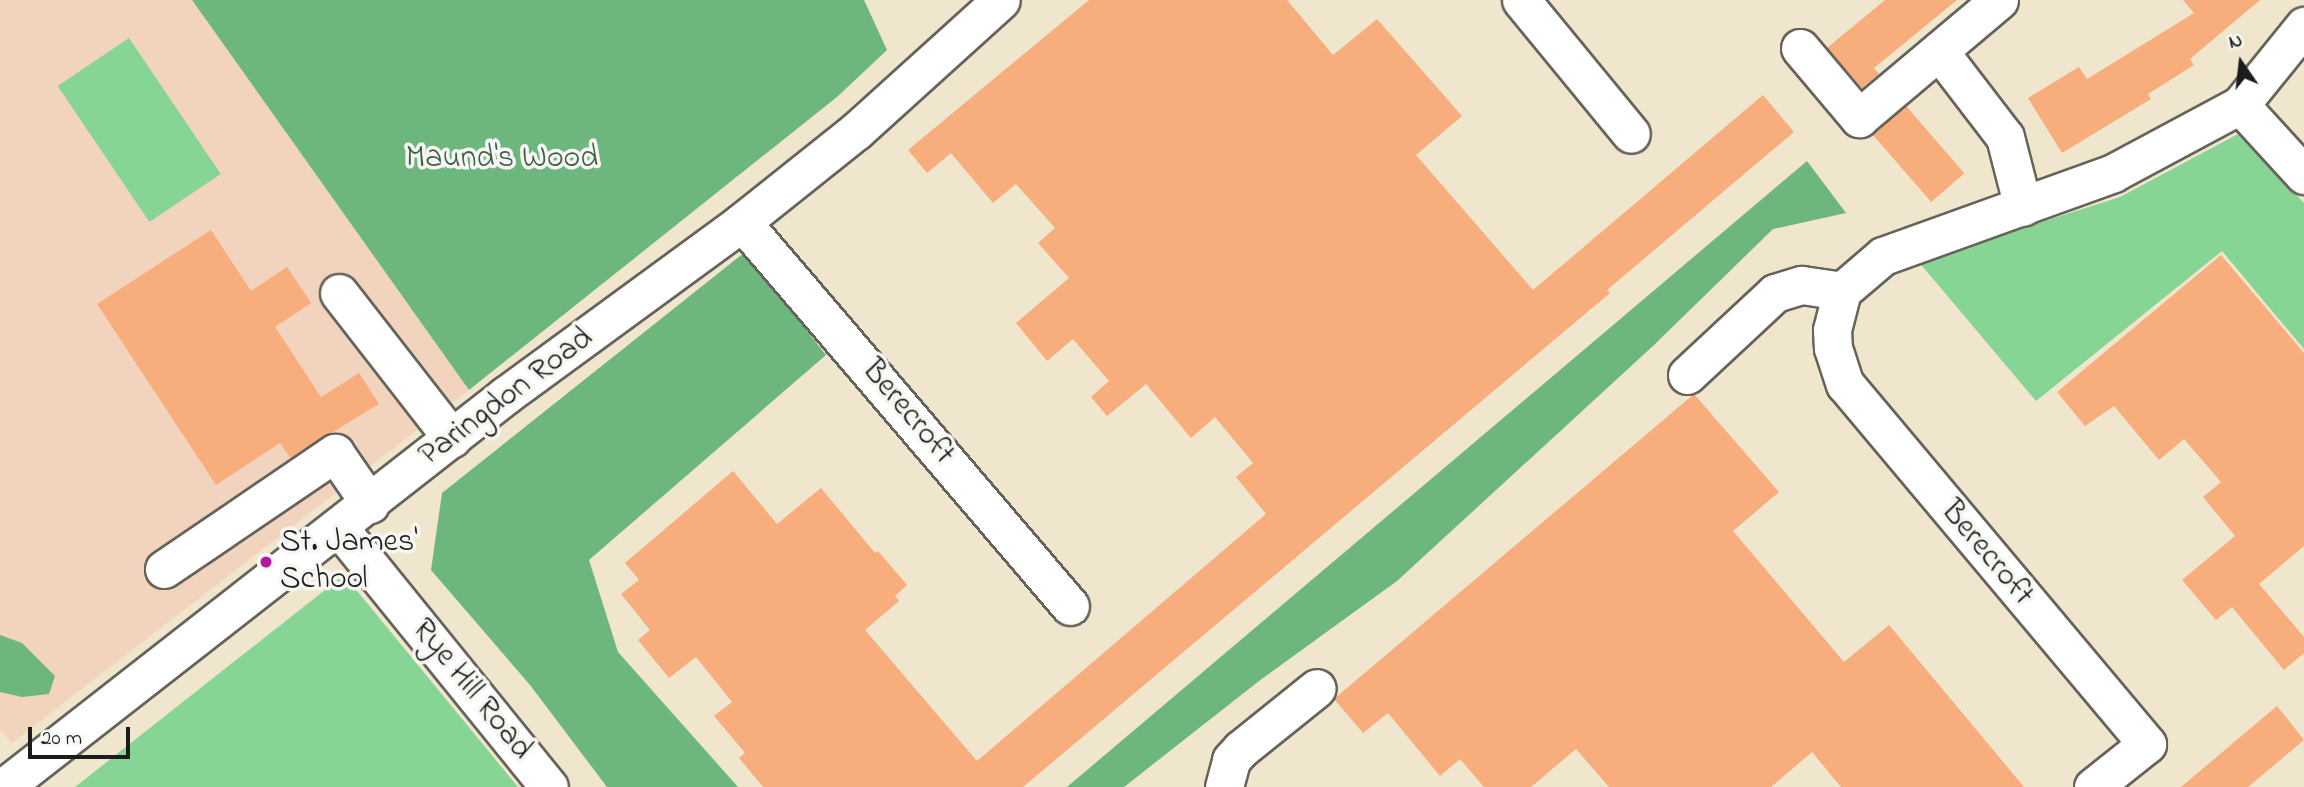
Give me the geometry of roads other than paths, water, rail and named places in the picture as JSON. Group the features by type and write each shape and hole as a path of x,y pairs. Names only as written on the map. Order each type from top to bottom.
{"street":[{"name":"Paringdon Road","path":"4,787 340,529 452,438 742,222 856,131 1001,0"},
{"path":"1521,0 1631,134"},
{"path":"1800,48 1859,118 1999,0"},
{"path":"1687,375 1775,293 1802,285 1842,290 1883,256 2113,173 2240,105 2304,26"},
{"path":"1939,51 2005,137 2022,207"},
{"path":"2240,105 2304,175"},
{"name":"Berecroft","path":"742,222 1070,606"},
{"name":"Berecroft","path":"1842,290 1832,330 1833,348 1845,384 2147,744 2092,787"},
{"path":"339,293 452,438"},
{"path":"163,569 335,453 370,504"},
{"name":"Rye Hill Road","path":"340,529 549,787"},
{"path":"1224,787 1227,769 1241,749 1317,688"}],"place":[{"name":"St. James' School","path":"266,562"}],"park label":[{"name":"Maund's Wood","path":"502,159"}]}
